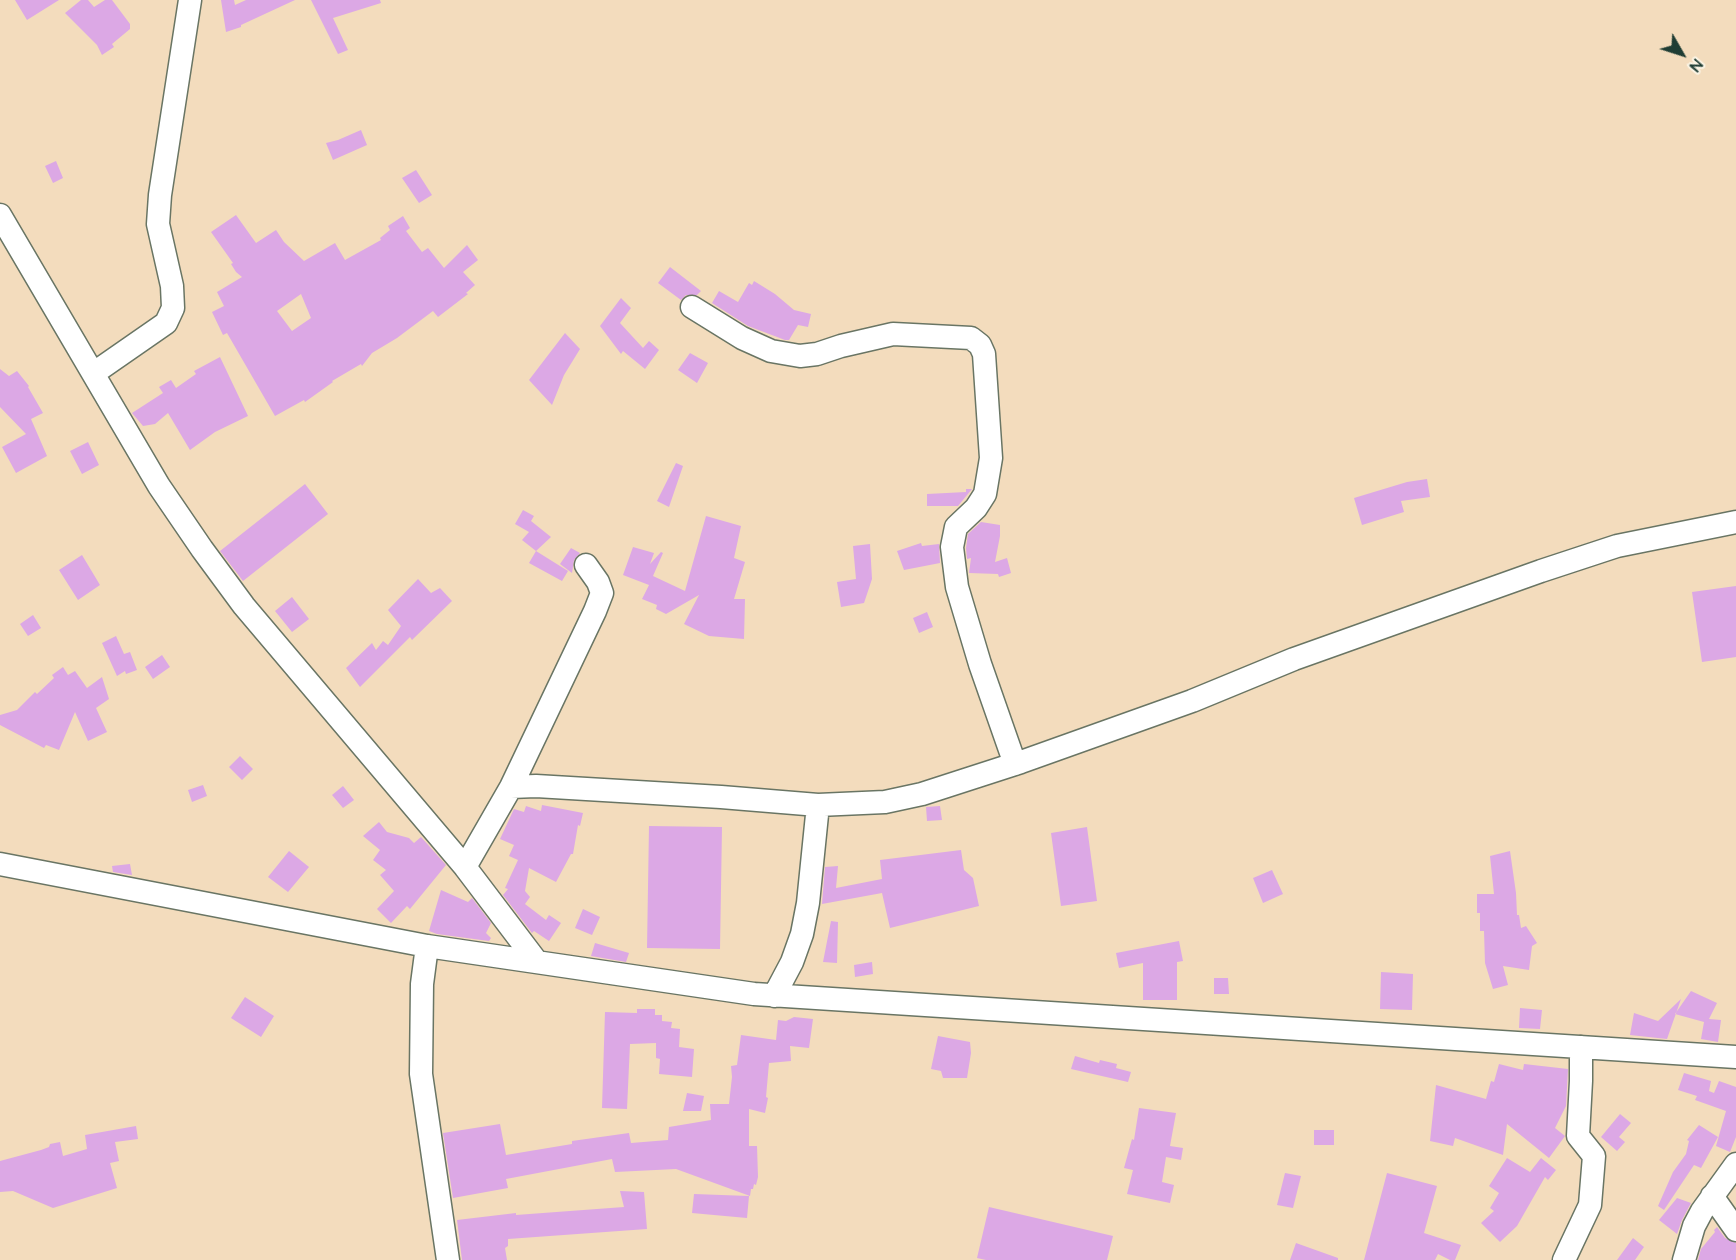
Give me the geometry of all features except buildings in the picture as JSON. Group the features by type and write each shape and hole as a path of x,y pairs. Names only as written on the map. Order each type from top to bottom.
{"street":[{"path":"94,373 166,323 173,308 172,286 158,224 160,195 190,0"},
{"path":"0,215 159,486 201,549 244,606 465,867 537,962"},
{"path":"692,307 742,338 771,351 800,356 817,354 893,334 972,338 980,345 984,354 991,458 985,494 976,508 956,527 952,547 957,587 980,664 1015,764"},
{"path":"511,787 536,786 663,793 818,805 885,802 922,794 1015,764 1192,701 1294,659 1541,571 1617,546 1736,522"},
{"path":"465,867 511,787 590,622 602,592 586,565"},
{"path":"774,996 792,962 802,934 808,903 818,805"},
{"path":"0,864 427,946 754,994 1736,1057"},
{"path":"427,946 422,984 421,1074 448,1260"},
{"path":"1564,1260 1590,1205 1594,1156 1578,1136 1581,1047"},
{"path":"1684,1260 1694,1226 1712,1196 1736,1164"},
{"path":"1712,1196 1736,1230"}]}
